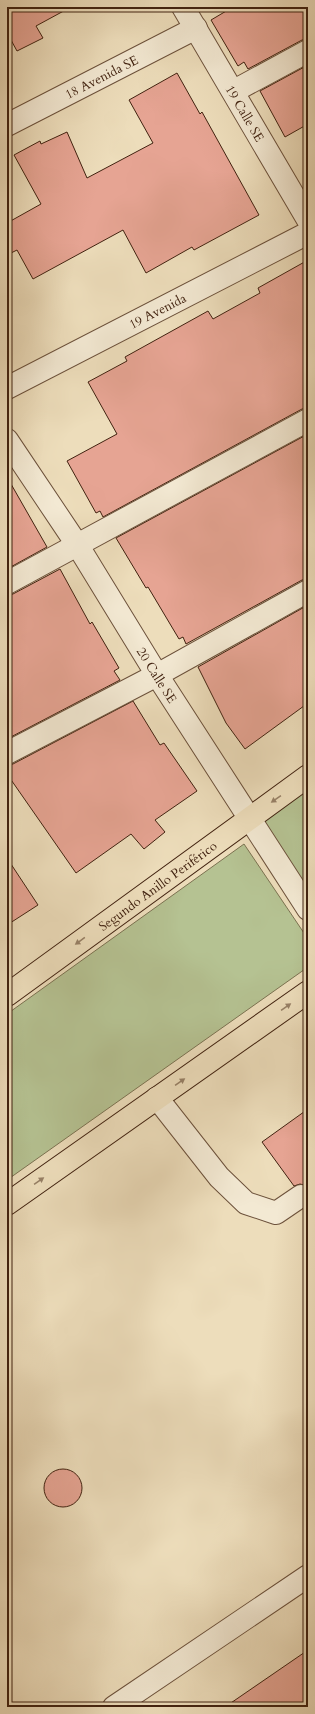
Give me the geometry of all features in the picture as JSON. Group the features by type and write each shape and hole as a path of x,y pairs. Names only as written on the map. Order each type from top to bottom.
{"main road":[{"name":"Segundo Anillo Periférico","path":"7,995 308,776"},
{"path":"7,1204 308,992"}],"street":[{"name":"19 Calle SE","path":"183,7 234,91 308,220"},
{"name":"18 Avenida SE","path":"7,124 196,28"},
{"path":"234,91 308,51"},
{"name":"19 Avenida","path":"7,388 308,233"},
{"path":"7,583 78,546 308,420"},
{"name":"20 Calle SE","path":"7,440 78,546 157,675 308,909"},
{"path":"7,753 157,675 308,591"},
{"path":"157,1098 219,1177 246,1203 276,1213 301,1196"},
{"path":"114,1707 308,1576"}],"green space":[{"path":"308,782 308,897 258,818"},
{"path":"244,844 308,939 308,967 7,1180 7,1014"}],"building":[{"path":"7,7 71,7 36,26 43,38 17,51 11,40 7,42"},
{"path":"233,7 308,7 308,39 302,40 248,69 244,62 238,66 211,20"},
{"path":"308,65 308,124 285,137 260,91"},
{"path":"177,73 200,114 202,112 259,215 194,250 192,247 146,273 123,230 33,279 17,250 7,255 7,223 41,204 14,155 40,141 41,144 67,132 87,178 153,143 129,100"},
{"path":"308,260 308,408 302,409 103,517 100,511 96,513 67,461 117,434 88,382 127,361 125,357 208,311 213,319 260,293 258,288"},
{"path":"308,434 308,579 302,580 186,644 183,637 179,639 148,587 146,588 116,538"},
{"path":"7,477 47,547 7,569"},
{"path":"60,569 90,624 92,622 119,668 114,671 120,680 7,739 7,595 13,594"},
{"path":"308,605 308,703 245,749 226,723 198,667"},
{"path":"133,701 160,745 164,743 197,791 155,820 165,832 144,849 131,834 76,873 7,774 7,765 13,764"},
{"path":"7,858 38,905 7,925"},
{"path":"308,1109 308,1186 300,1184 294,1186 262,1142"},
{"path":"59,1469 67,1469 79,1478 82,1488 79,1498 73,1504 67,1507 59,1507 47,1498 44,1492 44,1484 53,1472"},
{"path":"308,1650 308,1707 225,1707"}]}
